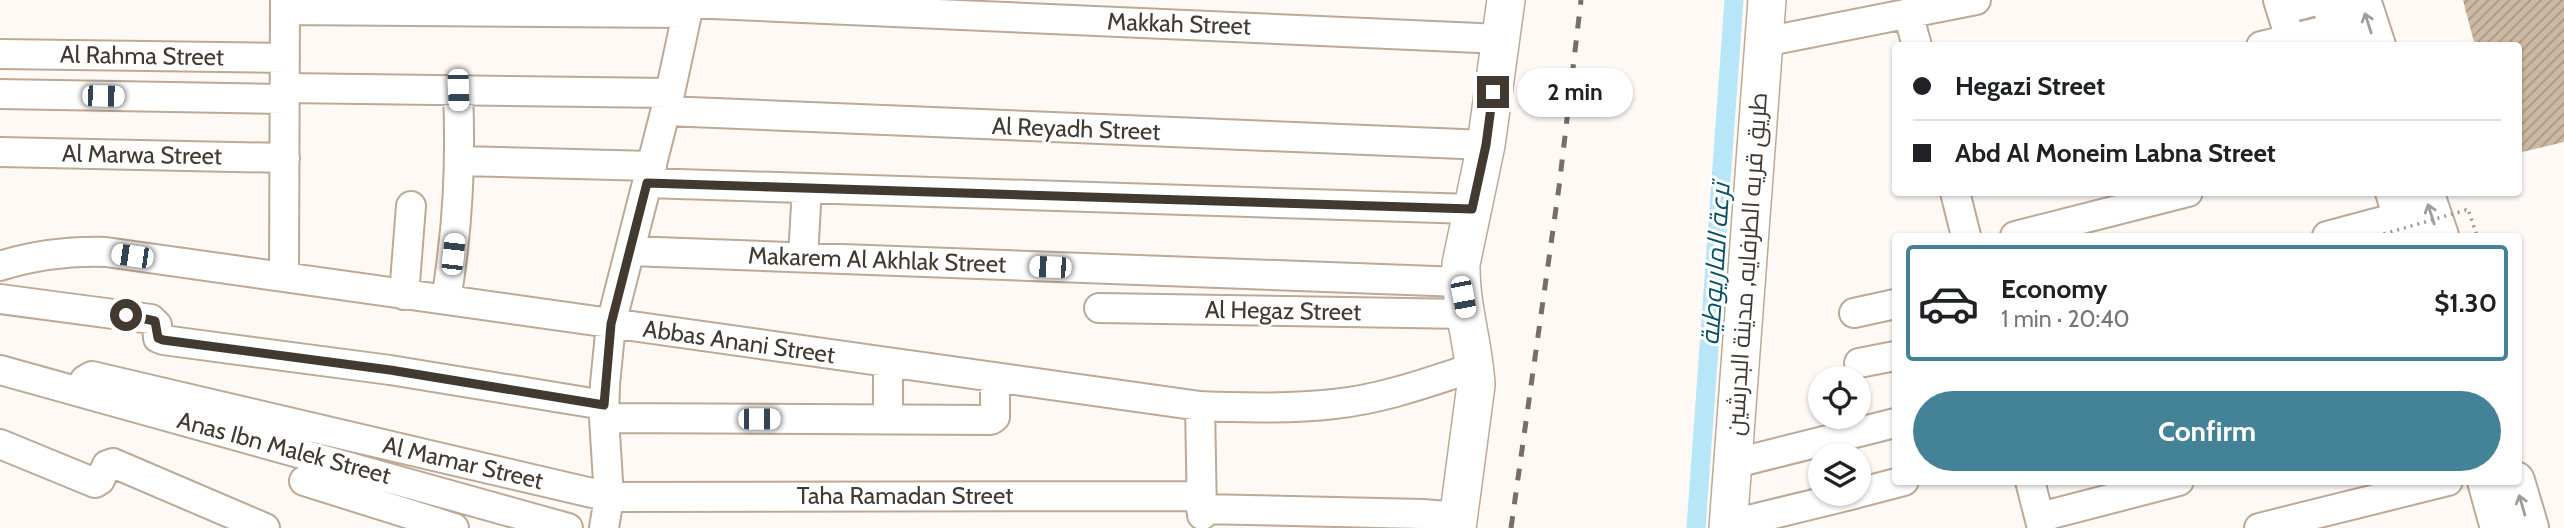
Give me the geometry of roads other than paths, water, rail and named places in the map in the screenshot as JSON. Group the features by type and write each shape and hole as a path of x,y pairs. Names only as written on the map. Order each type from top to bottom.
{"highway":[{"path":"2339,15 2371,42"},
{"path":"2401,215 2434,233"},
{"path":"2488,485 2500,528"},
{"path":"2516,485 2529,528"}],"main road":[{"path":"1457,523 1475,402 1475,367 1463,298 1464,243 1486,145 1506,0"},
{"name":"طريق قريه الطرفايه, مدينة البدرشين","path":"1728,527 1767,0"}],"street":[{"path":"1764,42 1976,0"},
{"name":"Makkah Street","path":"285,5 689,5 1501,39"},
{"path":"284,277 285,5"},
{"path":"604,528 610,497 604,411 611,324 668,102 689,5"},
{"path":"2290,39 2280,5 2339,15"},
{"path":"1908,13 1916,42"},
{"path":"2278,42 2290,39 2339,15"},
{"name":"Al Rahma Street","path":"0,54 285,58"},
{"path":"446,300 453,254 460,161 458,90"},
{"name":"Al Reyadh Street","path":"0,94 458,90 1486,145"},
{"name":"Al Marwa Street","path":"0,152 285,158"},
{"path":"460,161 807,188 1472,209"},
{"path":"803,257 807,188"},
{"path":"1956,196 1965,233"},
{"path":"2027,233 2172,196"},
{"path":"404,295 411,206"},
{"path":"2338,233 2401,215"},
{"name":"Abbas Anani Street","path":"0,266 36,256 71,251 106,252 1200,406 1267,409 1337,404 1405,390 1475,367"},
{"name":"Makarem Al Akhlak Street","path":"630,251 803,257 1463,298"},
{"name":"Al Hegaz Street","path":"1099,308 1463,298"},
{"path":"0,299 151,319 156,324 158,338 163,340 377,368 604,411 992,420 995,417 996,378"},
{"path":"1854,313 1892,305"},
{"path":"1859,363 1892,357"},
{"path":"888,363 888,419"},
{"name":"Anas Ibn Malek Street","path":"0,370 83,393 306,475 568,528"},
{"name":"Al Mamar Street","path":"83,393 85,380 92,376 610,497"},
{"path":"1200,406 1201,511"},
{"path":"1732,464 1892,424"},
{"path":"0,444 95,483 100,480 107,465 113,463 265,528"},
{"path":"306,475 454,528"},
{"path":"1871,489 1892,484"},
{"path":"2031,485 2041,523 2166,485"},
{"path":"2259,528 2432,485"},
{"name":"Taha Ramadan Street","path":"610,497 1423,514 1457,523"},
{"path":"1728,527 1808,506"}],"waterway":[{"name":"ترعة الماريوطية","path":"1696,528 1734,0"}],"railway":[{"path":"1511,528 1559,187 1581,0"}]}
